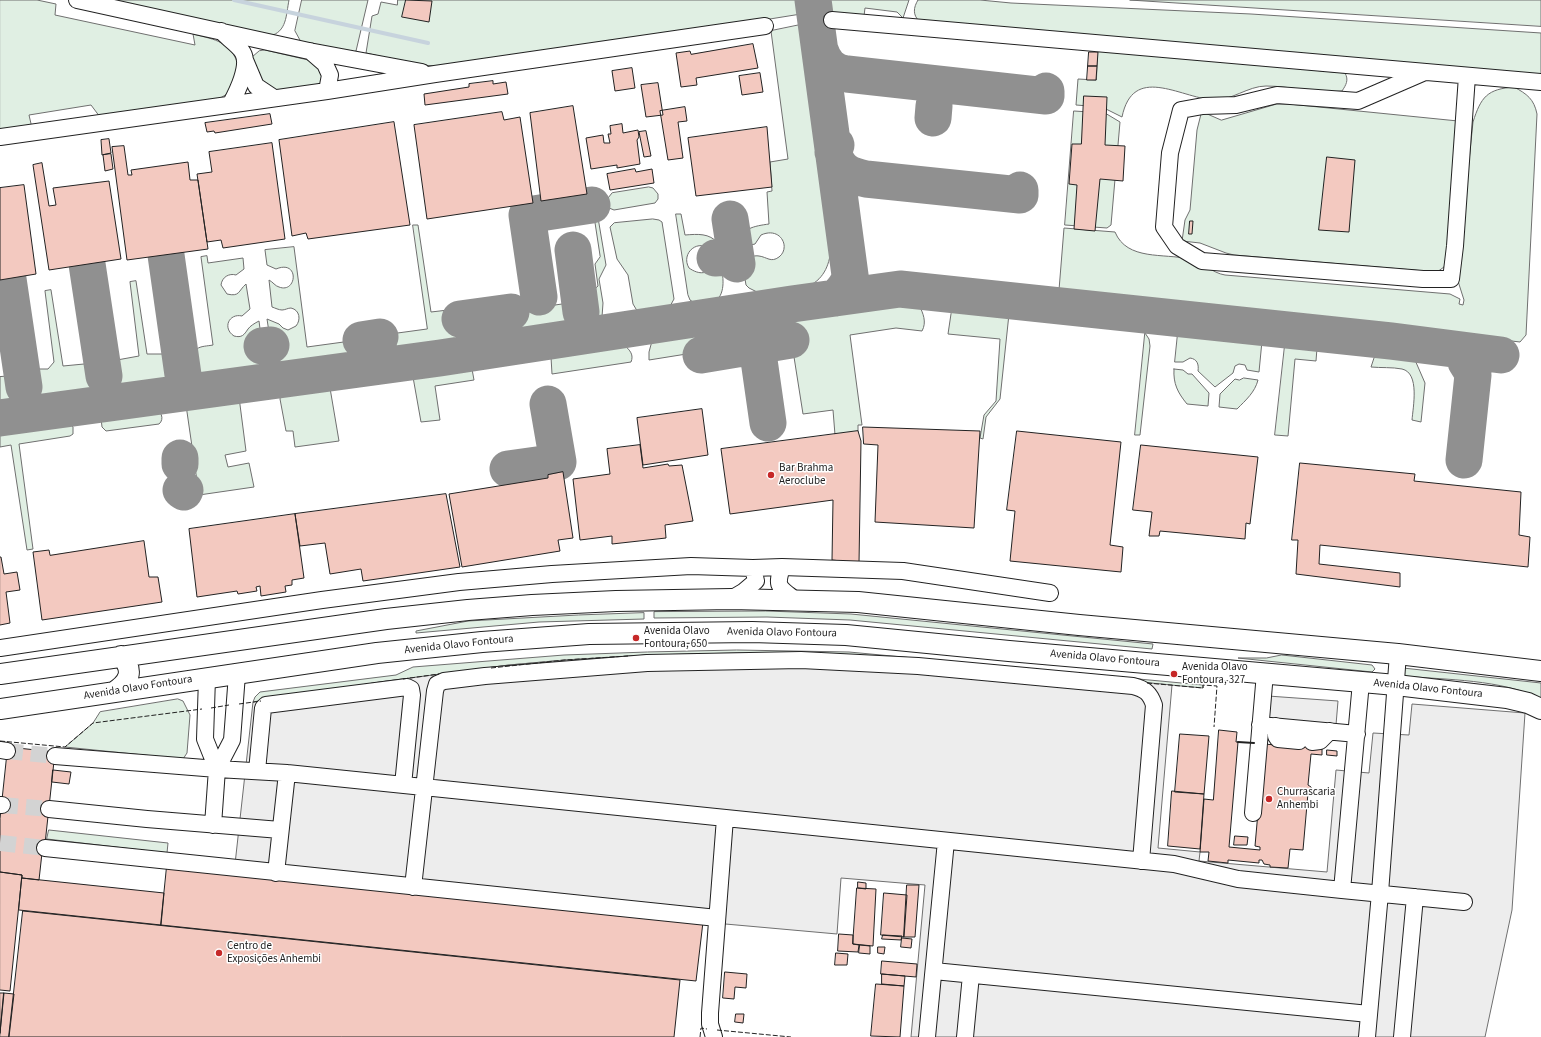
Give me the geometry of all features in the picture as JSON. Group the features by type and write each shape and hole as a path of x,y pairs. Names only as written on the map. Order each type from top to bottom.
{"main road":[{"path":"0,674 386,619 468,610 609,601 731,599 794,599 858,602 1398,654 1541,672"},
{"name":"Avenida Olavo Fontoura","path":"0,709 376,653 482,642 636,632 752,632 846,635 1396,685 1507,698 1541,709"},
{"path":"1197,667 1203,661 1207,650 1202,636"},
{"path":"1237,671 1234,653 1239,644 1245,640"},
{"path":"172,683 164,675 163,665 173,649"},
{"path":"114,692 126,683 129,677 126,662 121,656"}],"lane":[{"path":"77,0 309,51 435,74"},
{"path":"832,20 1541,82"},
{"path":"0,137 231,103 327,91 765,26"},
{"path":"221,31 243,52 256,86 274,98"},
{"path":"309,51 325,64 330,75 327,91"},
{"path":"231,103 241,82 245,60"},
{"path":"1425,72 1358,101 1277,95 1236,105 1203,106 1182,110 1170,153 1164,227 1177,246 1202,261 1422,279 1451,279 1455,246 1467,76"},
{"path":"0,648 322,600 459,582 552,574 691,566 903,571 1050,593"},
{"path":"782,567 778,580 780,588 794,599"},
{"path":"731,599 743,592 756,580 753,568"},
{"path":"1367,1037 1380,893 1398,654"},
{"path":"413,887 436,686 440,682 647,662 801,660 918,666 1134,686 1142,688 1151,697 1154,705 1141,861"},
{"path":"1253,813 1268,726 1265,673"},
{"path":"213,825 217,769 232,740 236,674"},
{"path":"207,678 205,739 217,769"},
{"path":"1342,890 1361,682"},
{"path":"257,771 262,710 266,705 407,687 411,689 412,695 403,785"},
{"path":"1268,726 1357,734"},
{"path":"1268,726 1278,740 1306,742 1320,741 1330,731"},
{"path":"54,756 287,773 1141,861 1183,866 1238,879 1464,902"},
{"path":"276,873 287,773"},
{"path":"49,809 280,830"},
{"path":"714,1037 710,1024 710,1013 725,818"},
{"path":"927,1037 946,841"},
{"path":"45,848 717,918"},
{"path":"1402,1037 1414,897"},
{"path":"934,971 1369,1014"},
{"path":"966,1037 971,975"}],"green space":[{"path":"0,0 37,0 56,4 55,15 195,45 193,34 209,38 222,43 227,47 236,58 239,67 227,94 217,100 100,117 91,105 29,115 32,128 0,132"},
{"path":"94,0 289,0 283,27 276,34 270,36"},
{"path":"302,0 368,0 356,51 352,53 301,42 295,31"},
{"path":"398,0 799,0 801,14 670,35 438,66 418,65 366,53 372,16 378,14 381,2 397,5"},
{"path":"827,0 909,0 903,18 897,12 865,8 864,16 828,13"},
{"path":"918,0 980,0 1011,3 1251,14 1541,33 1541,76 919,21 914,11"},
{"path":"1130,0 1541,0 1541,26"},
{"path":"800,25 831,247 826,270 814,283 809,286 761,294 746,285 742,261 755,256 771,260 776,259 782,253 784,248 782,239 774,233 768,233 761,235 755,244 741,247 739,246 742,235 749,229 769,224 767,192 772,191 770,162 788,159 771,31"},
{"path":"265,50 317,62 324,70 322,83 318,86 277,91 263,86 252,57 259,51"},
{"path":"1098,50 1345,73 1347,80 1342,91 1313,91 1266,86 1253,88 1220,100 1200,98 1172,90 1147,88 1136,92 1128,101 1122,117 1102,107 1076,105 1078,79 1096,80"},
{"path":"1514,87 1523,92 1532,101 1537,114 1526,335 1520,342 1059,290 1064,228 1115,232 1128,248 1137,252 1194,260 1220,274 1225,275 1450,294 1460,299 1459,304 1463,305 1464,300 1457,278 1473,122 1482,100 1486,96 1497,90"},
{"path":"1277,104 1458,121 1446,263 1444,267 1437,272 1234,255 1200,243 1182,241 1185,220 1190,210 1197,130 1201,114 1205,113 1221,120"},
{"path":"1074,111 1105,113 1120,122 1111,225 1107,228 1065,225"},
{"path":"649,187 653,188 658,194 658,199 655,203 614,210 609,208 608,198 612,193"},
{"path":"591,194 594,194 606,265 599,279 603,303 602,317 600,319 594,311 591,302 592,294 598,286 595,264 600,257"},
{"path":"676,214 681,214 685,235 699,234 711,237 718,243 719,250 712,251 707,247 697,246 689,252 687,257 689,268 700,273 707,272 714,263 721,264 723,289 716,301 696,304 690,300"},
{"path":"653,219 662,222 674,299 669,308 639,313 633,304 628,275 617,259 610,227 614,223"},
{"path":"413,225 418,225 431,312 448,310 457,313 461,320 461,332 453,342 389,352 382,344 383,335 427,329"},
{"path":"294,247 307,347 351,341 359,347 355,357 284,368 276,367 274,365 267,319 288,330 298,324 299,316 294,309 291,308 281,310 272,307 269,280 278,286 285,288 290,286 293,277 292,272 289,269 284,267 276,269 267,265 265,250"},
{"path":"207,256 208,263 243,258 244,269 236,275 226,276 221,285 227,294 234,295 237,294 246,284 250,309 242,316 237,316 231,319 228,329 234,336 241,336 259,321 265,367 261,371 203,379 200,377 196,369 194,356 197,349 213,345 201,257"},
{"path":"136,281 147,354 164,354 167,357 170,373 166,384 124,390 117,381 117,360 139,356 130,282"},
{"path":"51,290 63,366 84,364 90,370 93,384 89,396 41,403 34,399 32,395 31,374 36,369 48,369 54,362 45,291"},
{"path":"546,296 548,306 569,303 569,314 564,324 521,331 513,322 511,315 513,303 520,300"},
{"path":"892,303 919,305 924,318 922,331 896,328 850,335 862,425 858,425 858,432 835,435 833,410 803,414 788,319"},
{"path":"954,309 1009,314 1000,399 986,417 983,439 980,438 984,415 996,401 1000,339 948,334 951,314"},
{"path":"1145,333 1149,339 1150,346 1140,435 1135,435"},
{"path":"1178,333 1262,341 1259,372 1247,370 1245,365 1239,364 1235,366 1233,373 1215,387 1198,371 1198,364 1194,359 1190,358 1183,362 1175,362"},
{"path":"695,334 699,352 649,360 649,352 652,341"},
{"path":"1285,345 1317,348 1316,361 1295,359 1288,436 1275,435"},
{"path":"625,346 631,353 631,362 552,374 551,357"},
{"path":"1381,355 1415,360 1425,383 1421,422 1412,420 1414,391 1413,383 1408,372 1402,369 1371,367 1374,358"},
{"path":"472,369 474,380 435,386 440,420 421,422 413,377"},
{"path":"1174,369 1183,370 1188,374 1192,374 1209,393 1208,406 1187,404 1177,388 1174,379"},
{"path":"10,376 17,386 16,400 13,408 0,410 0,377"},
{"path":"1244,378 1258,380 1250,396 1237,409 1219,407 1220,394 1235,379 1239,380"},
{"path":"325,385 330,388 339,441 295,447 293,431 286,431 280,399 281,394 283,391"},
{"path":"239,397 246,451 225,455 228,467 249,463 254,487 199,495 186,405"},
{"path":"154,408 159,411 162,417 159,424 106,431 102,427 101,418 103,414"},
{"path":"68,420 73,427 73,434 70,436 19,444 33,549 27,550 11,445 0,447 0,429"},
{"path":"766,611 851,614 1153,644 1152,649 850,620 767,617 654,618 654,612"},
{"path":"644,613 644,619 539,622 416,633 416,631 468,621"},
{"path":"737,650 849,652 1203,685 1203,688 1030,672 648,655 509,665 380,682 253,702 255,697 260,692 396,675 413,667 564,655"},
{"path":"1282,655 1372,665 1375,669 1372,672 1238,658 1266,658"},
{"path":"1403,668 1541,683 1541,699 1525,692 1491,684 1402,676"},
{"path":"178,699 183,701 190,715 187,753 183,759 65,747 93,723 100,712"},
{"path":"49,830 168,843 167,853 47,839"}],"shaded area":[{"path":"738,653 849,655 1172,685 1158,848 1200,852 1199,861 1327,872 1336,770 1369,773 1373,733 1409,735 1412,704 1525,713 1512,910 1485,1037 911,1037 925,885 841,878 837,934 703,922 234,873 253,702 380,682 509,665 648,655"},
{"path":"1268,696 1338,701 1336,725 1266,719"}],"building":[{"path":"406,0 432,1 429,22 402,17"},
{"path":"753,44 758,68 696,78 697,85 681,87 676,53 690,51 691,54"},
{"path":"1089,52 1098,52 1097,66 1088,66"},
{"path":"1088,66 1097,66 1096,80 1087,80"},
{"path":"632,68 635,88 615,91 612,71"},
{"path":"760,73 763,92 742,95 739,76"},
{"path":"493,81 493,84 506,82 508,94 425,105 424,94 469,87 469,84"},
{"path":"658,83 663,115 646,117 641,85"},
{"path":"1084,96 1107,97 1105,145 1125,146 1123,181 1100,179 1095,231 1074,229 1077,185 1069,184 1072,144 1081,144"},
{"path":"573,106 587,194 541,201 530,113"},
{"path":"685,107 687,121 678,122 683,158 668,160 660,111"},
{"path":"502,112 504,120 520,117 533,203 427,219 414,125"},
{"path":"270,114 272,124 215,133 214,131 207,132 205,123"},
{"path":"394,122 410,225 308,239 306,233 292,236 279,140"},
{"path":"622,124 623,133 638,130 639,137 637,140 640,164 617,168 617,165 591,169 586,138 603,135 604,143 610,143 608,134 611,134 610,126"},
{"path":"767,127 772,187 696,196 688,138"},
{"path":"646,131 651,156 644,157 639,132"},
{"path":"109,139 111,153 102,155 101,140"},
{"path":"272,143 285,239 223,248 221,240 207,242 197,174 212,172 209,152"},
{"path":"124,146 128,175 132,175 131,170 188,162 190,180 198,180 208,249 127,260 112,147"},
{"path":"111,154 113,169 105,171 103,155"},
{"path":"1327,157 1355,160 1349,232 1319,230"},
{"path":"42,163 49,206 56,205 53,188 109,181 121,259 49,270 33,165"},
{"path":"635,169 636,172 652,169 654,183 610,190 607,174"},
{"path":"24,185 36,274 0,280 0,188"},
{"path":"1190,221 1193,221 1192,234 1189,234"},
{"path":"702,409 708,455 643,465 637,418"},
{"path":"863,427 980,431 974,528 875,522 878,445 864,444"},
{"path":"858,431 861,441 859,563 832,560 833,500 730,514 721,449"},
{"path":"1017,431 1121,442 1110,545 1123,547 1121,572 1010,561 1015,511 1007,510"},
{"path":"640,445 643,468 668,464 669,466 682,465 693,521 665,525 666,538 612,544 612,536 580,540 573,479 610,474 607,449"},
{"path":"1141,445 1258,457 1250,524 1246,523 1245,539 1160,531 1159,536 1149,536 1152,512 1133,510"},
{"path":"1300,463 1415,474 1414,481 1521,492 1519,535 1530,537 1528,567 1320,545 1319,564 1400,573 1400,587 1296,574 1298,540 1292,540"},
{"path":"563,472 573,538 558,540 560,551 462,567 449,494 548,478 548,475"},
{"path":"446,494 460,567 363,581 361,569 330,574 325,543 300,546 295,514"},
{"path":"295,514 304,578 292,580 292,585 285,586 286,592 261,596 260,586 256,587 257,591 238,594 237,591 197,597 189,529"},
{"path":"144,541 149,577 158,577 162,602 42,620 33,552 49,550 50,555"},
{"path":"0,557 4,574 17,572 20,590 6,592 10,623 0,625"},
{"path":"1219,730 1237,732 1236,742 1238,742 1229,847 1260,850 1260,847 1255,846 1264,744 1299,747 1313,736 1311,748 1322,749 1322,755 1311,754 1308,785 1312,790 1308,793 1303,850 1290,849 1288,868 1270,867 1270,865 1264,864 1262,860 1259,860 1259,863 1228,860 1228,863 1208,861 1209,852 1200,852 1204,799 1213,800"},
{"path":"1180,734 1209,736 1204,794 1175,792"},
{"path":"8,747 55,752 44,853 42,853 39,880 22,878 22,875 0,872 0,819"},
{"path":"1327,750 1337,751 1337,756 1327,755"},
{"path":"53,770 71,772 69,784 52,782"},
{"path":"1172,791 1204,794 1200,849 1168,846"},
{"path":"1235,836 1248,837 1247,845 1234,845"},
{"path":"167,866 703,922 696,981 161,925"},
{"path":"0,872 22,875 10,991 0,990"},
{"path":"22,878 164,893 161,925 19,910"},
{"path":"858,882 866,883 866,889 858,888"},
{"path":"907,885 919,885 915,937 904,937"},
{"path":"857,888 876,889 873,946 853,944"},
{"path":"884,893 907,895 904,937 881,935"},
{"name":"Centro de Exposições Anhembi","path":"23,911 680,980 674,1037 9,1037"},
{"path":"839,934 853,935 853,944 859,945 858,952 838,951"},
{"path":"883,935 902,936 901,940 882,939"},
{"path":"902,938 912,939 911,948 901,947"},
{"path":"860,945 870,946 870,954 859,953"},
{"path":"878,947 885,947 884,954 878,953"},
{"path":"836,953 848,954 847,965 835,965"},
{"path":"882,961 917,964 916,977 881,974"},
{"path":"725,972 747,974 746,988 735,987 734,999 723,998"},
{"path":"882,974 905,976 904,986 882,984"},
{"path":"876,984 904,986 900,1037 871,1036"},
{"path":"0,993 4,993 0,1033"},
{"path":"4,993 14,994 9,1037 0,1037"},
{"path":"736,1014 744,1014 743,1023 735,1022"}],"waterway":[{"path":"234,0 428,43"}],"taxiway":[{"path":"813,0 850,275 847,285 836,298"},
{"path":"820,50 829,66 837,71 847,74 1046,96 1046,91"},
{"path":"933,118 934,106"},
{"path":"836,145 833,152 841,168 849,174 866,179 1020,195 1020,190"},
{"path":"539,297 527,215 592,205"},
{"path":"715,258 729,257 737,264 730,219"},
{"path":"573,250 581,312"},
{"path":"166,255 184,382"},
{"path":"87,264 104,376"},
{"path":"8,279 24,387"},
{"path":"0,418 440,358 900,289 1391,341 1501,355"},
{"path":"460,319 511,312"},
{"path":"361,340 380,337"},
{"path":"701,355 791,340"},
{"path":"262,346 271,345"},
{"path":"757,346 768,423"},
{"path":"1464,460 1473,375 1466,362"},
{"path":"508,469 558,462 548,404"},
{"path":"180,458 180,464"},
{"path":"181,490 184,492 185,490"}],"tunnel":[{"path":"7,751 55,756"},
{"path":"2,805 49,809"},
{"path":"0,843 45,848"}],"fence":[{"path":"491,668 565,660 628,656"},
{"path":"403,679 439,674"},
{"path":"1147,683 1203,688 1203,685 1217,686 1214,727"},
{"path":"239,704 261,701"},
{"path":"211,708 229,705"},
{"path":"0,741 65,747 93,723 202,709"},
{"path":"700,1037 701,1028 707,1029"},
{"path":"717,1030 791,1037"}],"wall":[{"path":"1238,742 1254,743"}],"place":[{"name":"Bar Brahma Aeroclube","path":"771,475"},
{"name":"Avenida Olavo Fontoura, 650","path":"636,638"},
{"name":"Avenida Olavo Fontoura, 327","path":"1174,674"},
{"name":"Churrascaria Anhembi","path":"1269,799"},
{"name":"Centro de Exposições Anhembi","path":"219,953"}]}
